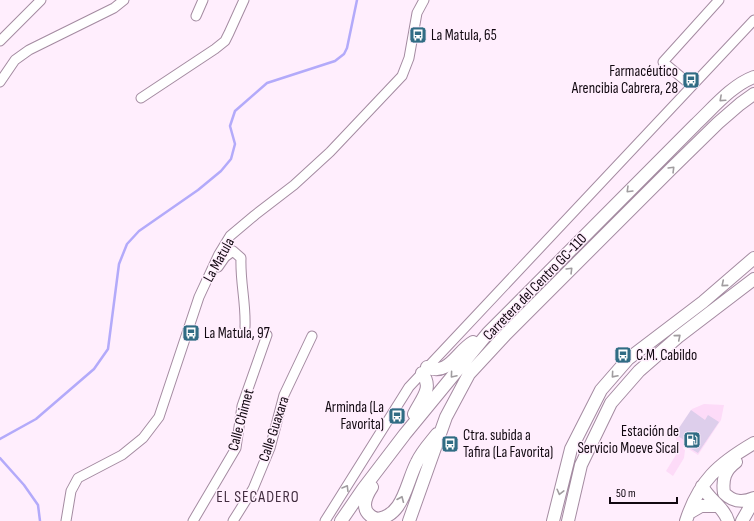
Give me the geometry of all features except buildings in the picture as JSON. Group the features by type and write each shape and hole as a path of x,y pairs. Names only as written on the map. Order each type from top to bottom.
{"main road":[{"name":"Carretera del Centro GC-110","path":"341,521 363,489 405,434 488,333 696,124 726,96 748,79 754,77"},
{"name":"Carretera del Centro GC-110","path":"445,421 469,374 506,334 718,124 754,94"},
{"path":"552,521 571,449 601,390 628,359 703,302 754,258"},
{"path":"568,521 581,465 611,403 639,371 678,337 754,279"},
{"path":"445,421 417,462 398,507 392,515 376,519 367,513 365,508 365,498 405,434 418,405 427,392 428,385 424,370 438,370 444,368 470,343 488,333"},
{"path":"409,521 445,421"},
{"path":"687,517 694,498 711,474 736,454 754,443"},
{"path":"754,450 726,471 723,484 724,492 734,500 745,502 754,499"},
{"path":"702,486 707,496 718,506 728,521"},
{"path":"742,521 754,499"},
{"path":"687,517 701,506 718,506"}],"street":[{"path":"0,41 41,0"},
{"path":"0,82 15,60 29,50 114,8 124,0"},
{"path":"196,16 203,0"},
{"path":"141,98 225,41 244,0"},
{"name":"La Matula","path":"66,521 71,491 78,478 122,455 143,438 159,417 199,297 219,254 230,236 294,185 330,152 402,76 408,58 417,13 424,0"},
{"path":"692,86 663,62 719,0"},
{"path":"325,521 390,415 409,387 754,20"},
{"path":"199,297 225,256 233,251 241,258 240,274 246,307 245,327"},
{"name":"Calle Chimet","path":"193,521 236,448 242,406 267,335"},
{"name":"Calle Guaxara","path":"233,521 253,489 270,448 284,395 312,336"}],"shaded area":[{"name":"Estación de Servicio Moeve Sical","path":"704,404 724,405 721,420 698,455 684,446 684,458 673,476 666,471 679,450 675,434 692,409"}],"waterway":[{"path":"0,439 36,419 94,369 108,349 119,264 127,244 139,231 198,190 221,171 231,159 235,144 230,126 235,111 267,83 335,61 344,54 347,48 357,0"},
{"path":"0,458 24,485 38,505 40,521"}],"place":[{"name":"La Matula, 65","path":"418,35"},
{"name":"Farmacéutico Arencibia Cabrera, 28","path":"691,80"},
{"name":"La Matula, 97","path":"191,333"},
{"name":"C.M. Cabildo","path":"623,355"},
{"name":"Arminda (La Favorita)","path":"397,416"},
{"name":"Estación de Servicio Moeve Sical","path":"692,440"},
{"name":"Ctra. subida a Tafira (La Favorita)","path":"450,444"}],"district":[{"name":"EL SECADERO","path":"258,497"}]}
